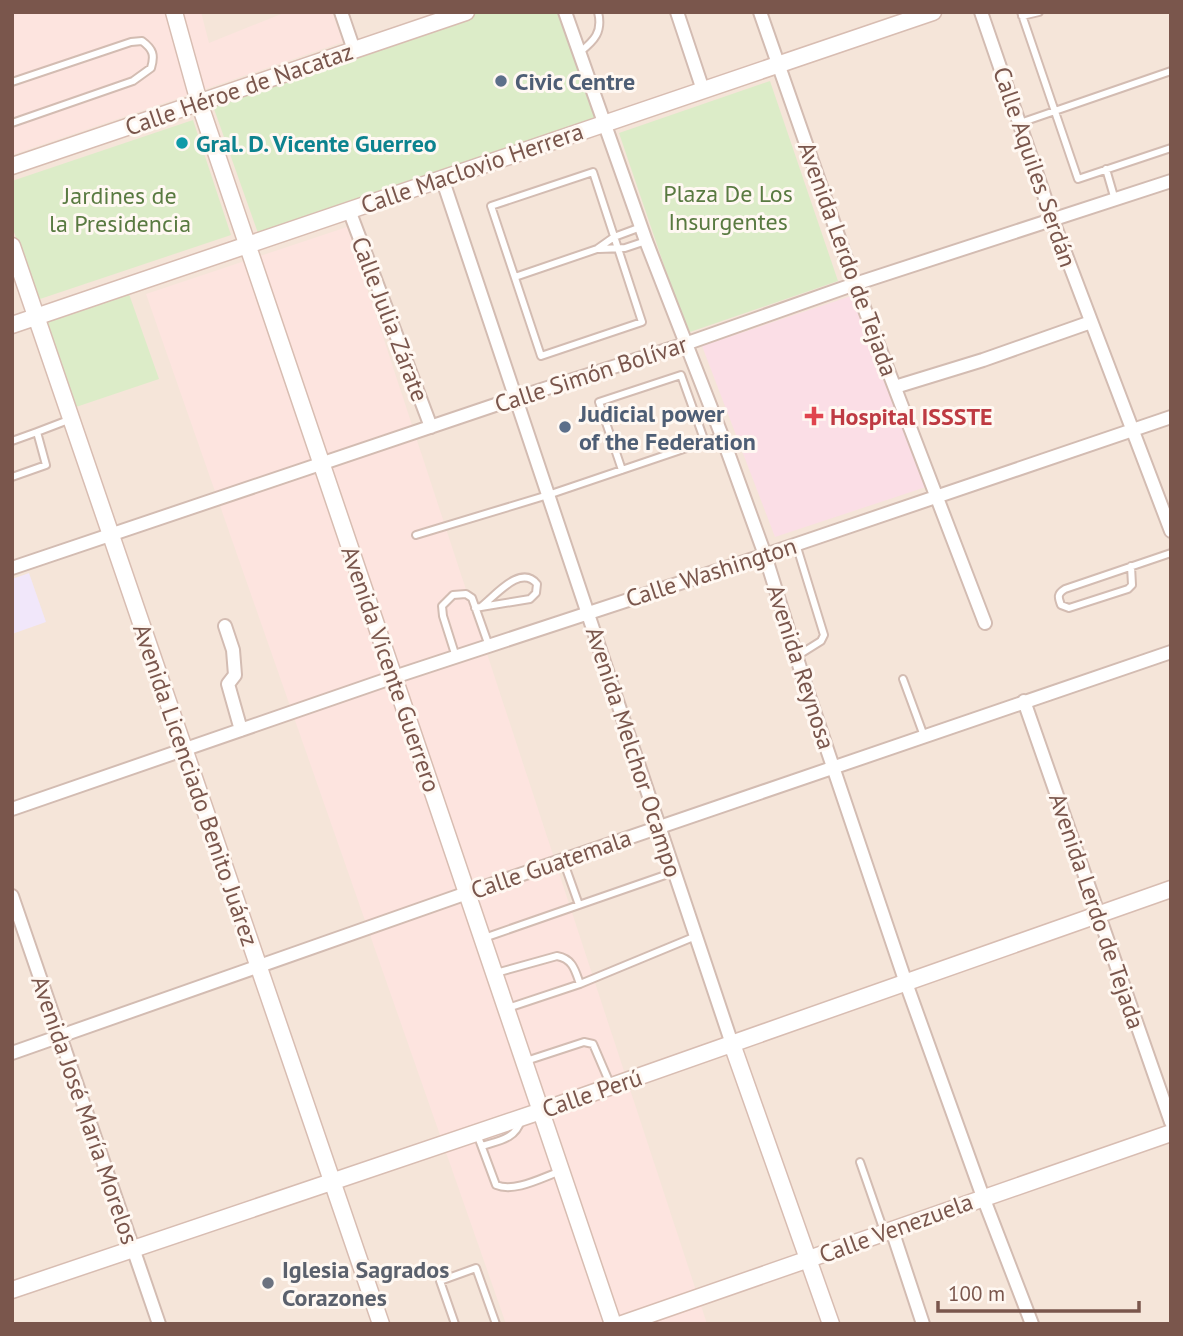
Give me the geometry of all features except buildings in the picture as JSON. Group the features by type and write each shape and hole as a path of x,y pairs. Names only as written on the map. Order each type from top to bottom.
{"main road":[{"name":"Avenida Vicente Guerrero","path":"174,12 199,102 613,1324"},
{"name":"Calle Héroe de Nacataz","path":"12,166 466,12"},
{"name":"Calle Maclovio Herrera","path":"12,325 933,12"},
{"name":"Avenida Licenciado Benito Juárez","path":"12,246 381,1324"},
{"name":"Calle Perú","path":"12,1290 331,1180 479,1139 522,1117 1171,889"},
{"name":"Avenida Melchor Ocampo","path":"732,1044 831,1324"},
{"name":"Calle Venezuela","path":"622,1324 1171,1133"}],"street":[{"path":"341,12 354,50"},
{"name":"Avenida Reynosa","path":"565,12 641,228 765,555 906,982 1032,1324"},
{"path":"677,12 703,90"},
{"name":"Avenida Lerdo de Tejada","path":"760,12 855,284 985,623"},
{"name":"Calle Aquiles Serdán","path":"981,12 1052,221 1171,531"},
{"name":"Avenida Melchor Ocampo","path":"442,178 732,1044"},
{"name":"Calle Simón Bolívar","path":"12,568 516,398 685,344 855,284 1171,181"},
{"name":"Calle Julia Zárate","path":"348,210 431,427"},
{"path":"895,387 1091,322"},
{"name":"Calle Washington","path":"12,809 394,677 765,555 1171,416"},
{"path":"225,626 233,650 235,676 228,684 241,730"},
{"name":"Calle Guatemala","path":"12,1054 467,893 1171,652"},
{"name":"Avenida Lerdo de Tejada","path":"1024,701 1171,1122"},
{"name":"Avenida José María Morelos","path":"12,896 159,1324"},
{"path":"888,1231 923,1324"}],"lane":[{"path":"579,54 595,40 599,31 598,12"},
{"path":"1039,12 1021,14 1079,179 1171,148"},
{"path":"12,82 131,42 142,41 151,47 154,57 151,68 133,81 12,123"},
{"path":"1019,123 1171,71"},
{"path":"1106,170 1115,200"},
{"path":"593,172 614,237 642,322 541,356 491,206 593,172"},
{"path":"515,277 597,249 614,237 641,228"},
{"path":"597,249 618,249 646,241"},
{"path":"622,470 599,402 680,375 705,442"},
{"path":"12,441 72,419"},
{"path":"12,477 46,465 37,432"},
{"path":"416,535 548,495 722,436"},
{"path":"796,544 824,635 821,640 797,656"},
{"path":"1131,566 1132,585 1128,589 1069,608 1061,606 1059,592 1065,589 1131,566 1171,553"},
{"path":"526,576 533,578 537,584 536,593 530,599 479,607 513,580 526,576"},
{"path":"456,657 442,606 453,595 466,594 479,607 489,646"},
{"path":"903,679 924,736"},
{"path":"563,860 579,905"},
{"path":"482,938 674,872"},
{"path":"506,1009 580,984 696,936"},
{"path":"495,974 557,956 572,963 580,984"},
{"path":"524,1062 584,1042 593,1044 611,1086"},
{"path":"479,1139 496,1185 501,1187 516,1186 561,1171"},
{"path":"860,1162 888,1231"},
{"path":"455,1324 440,1281 476,1268 496,1324"}],"shaded area":[{"path":"12,12 1171,12 1171,1324 12,1324"},
{"path":"12,12 201,12 209,43 286,12 332,12 343,42 12,155"},
{"path":"347,227 707,1324 506,1324 146,294"},
{"name":"Hospital ISSSTE","path":"851,296 855,297 926,487 775,537 702,346"},
{"path":"29,573 46,622 12,634 12,579"}],"green space":[{"path":"481,12 558,12 595,118 259,236 213,106"},
{"name":"Plaza De Los Insurgentes","path":"770,81 838,281 687,333 619,133"},
{"name":"Jardines de la Presidencia","path":"193,120 231,235 37,300 12,226 12,181"},
{"path":"129,294 159,379 76,407 47,322"}],"place":[{"name":"Civic Centre","path":"501,81"},
{"name":"Gral. D. Vicente Guerreo","path":"182,143"},
{"name":"Hospital ISSSTE","path":"814,416"},
{"name":"Judicial power of the Federation","path":"565,427"},
{"name":"Iglesia Sagrados Corazones","path":"268,1283"}]}
